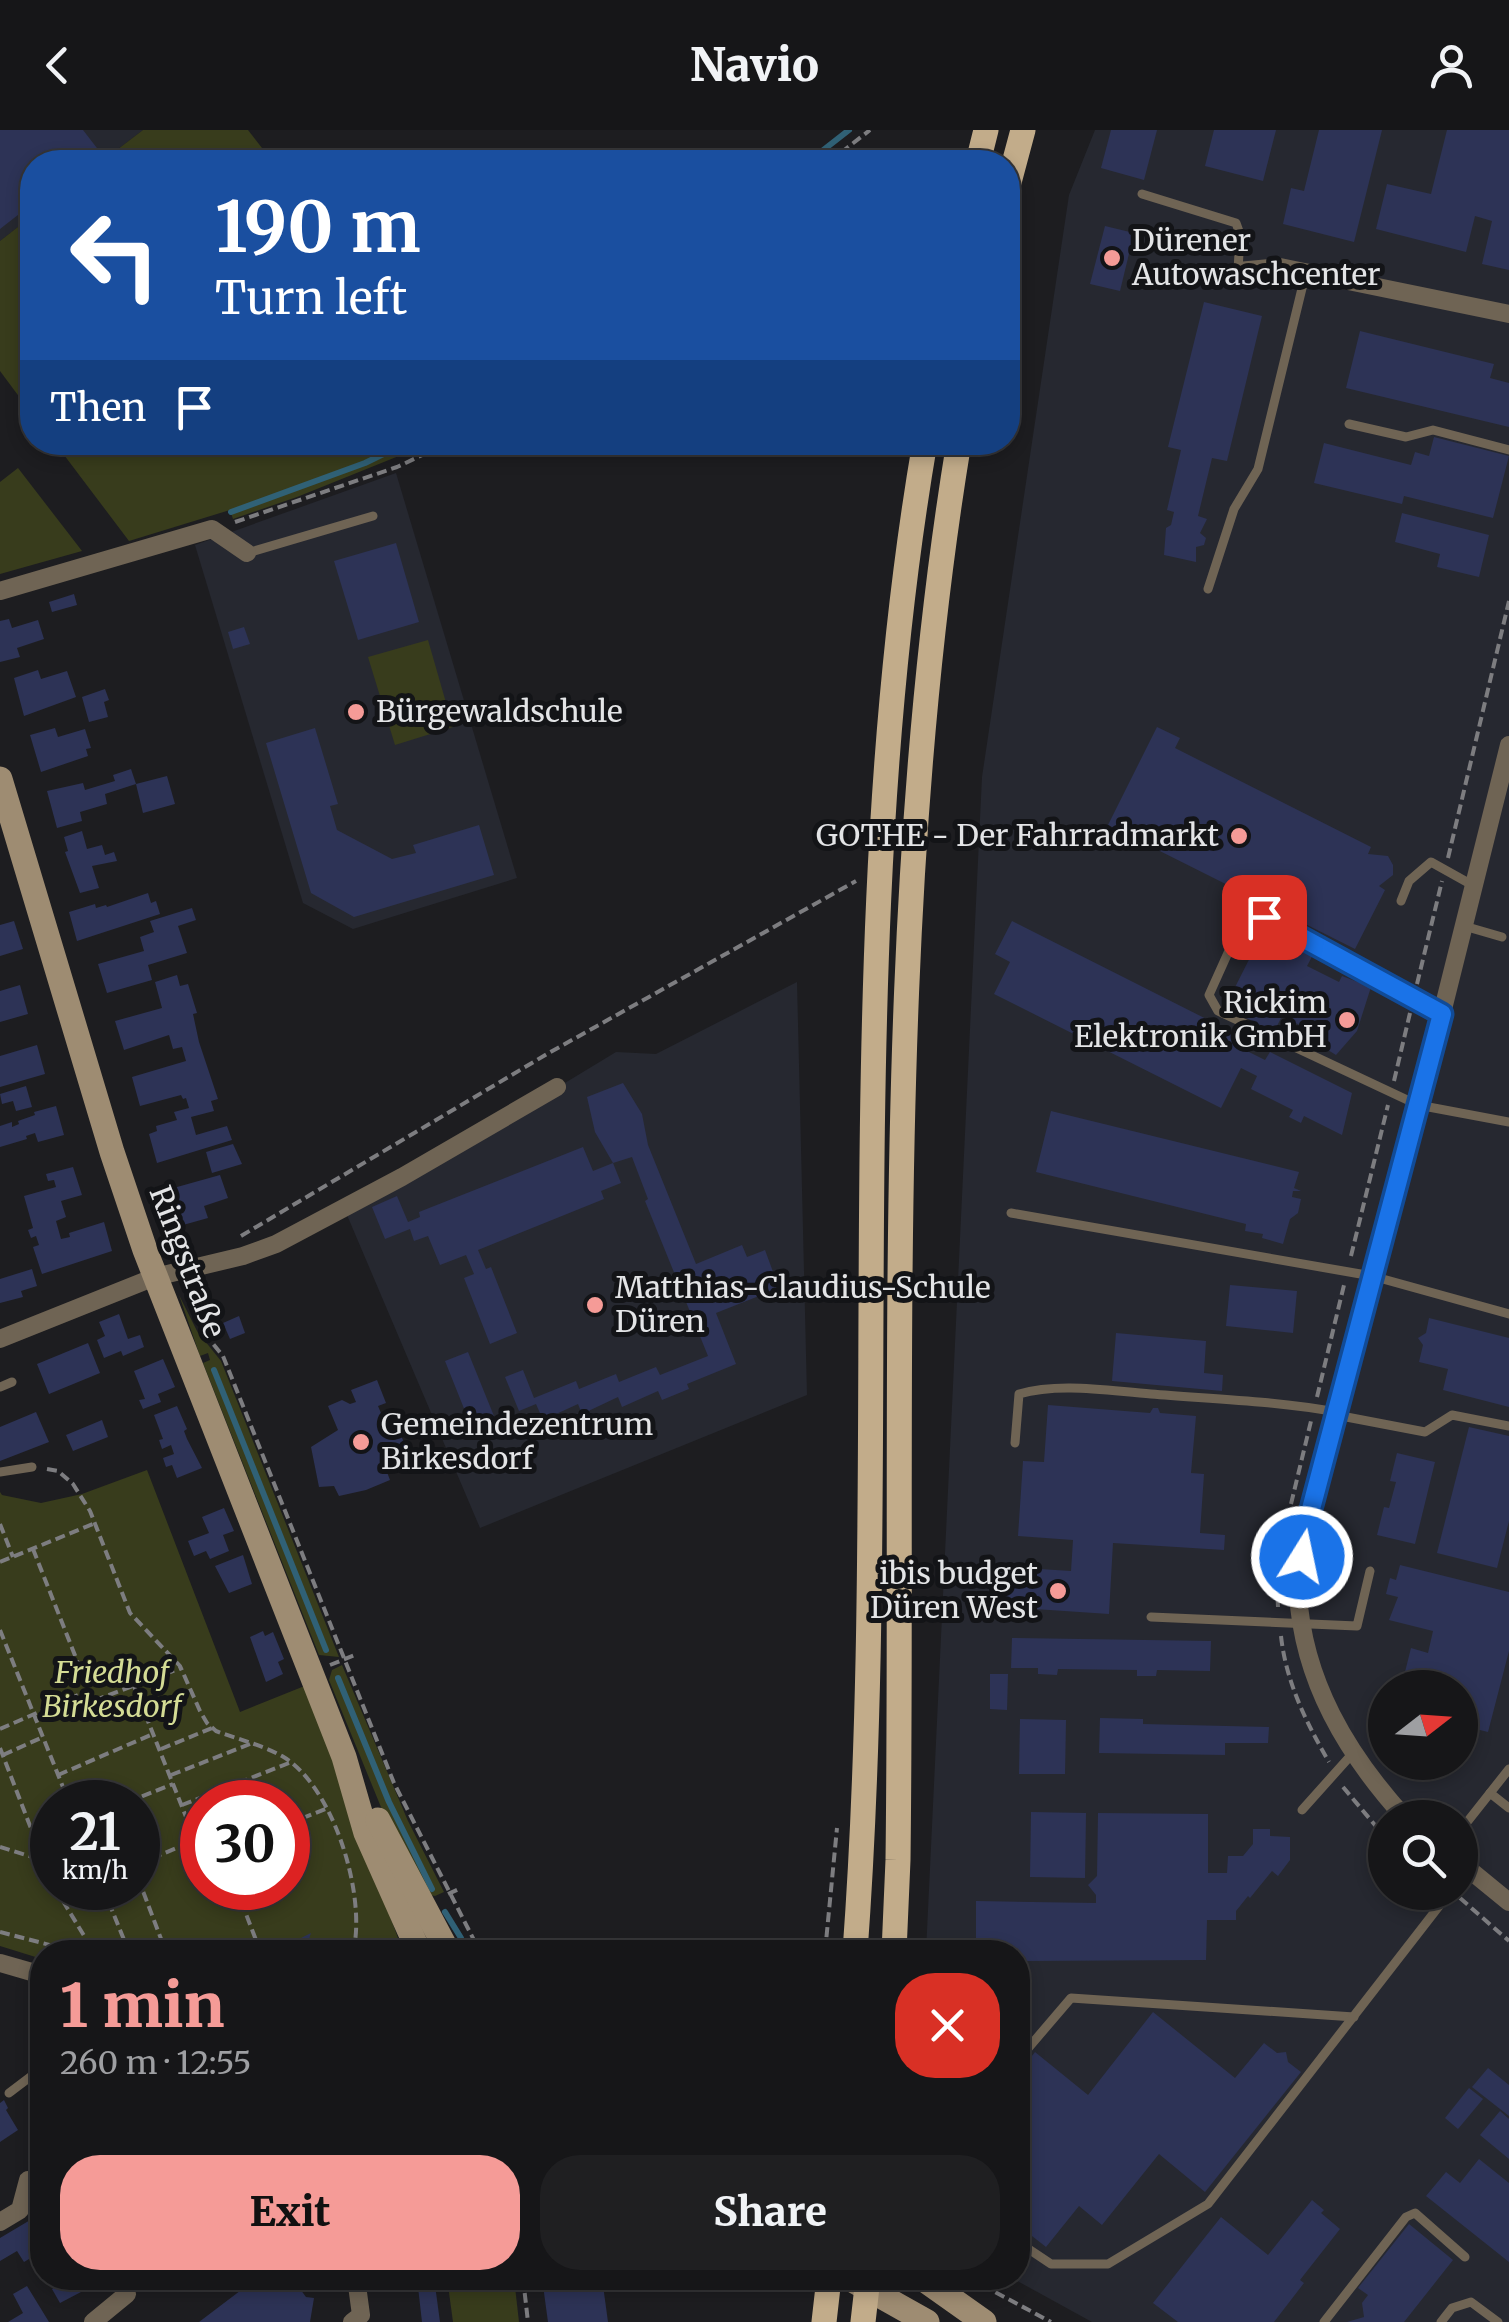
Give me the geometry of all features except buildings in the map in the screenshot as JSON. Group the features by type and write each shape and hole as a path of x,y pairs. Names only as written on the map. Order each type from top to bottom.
{"main road":[{"path":"856,1940 868,1684 877,928 901,627 924,455"},
{"path":"895,1940 910,930 932,636 958,455"},
{"name":"Ringstraße","path":"0,779 112,1152 156,1277 344,1757 366,1833 414,1940"},
{"name":"Ringstraße","path":"344,1757 442,1940"},
{"path":"824,2322 828,2290"},
{"path":"861,2290 863,2322"},
{"path":"875,2290 927,2322"},
{"path":"939,2290 984,2322"}],"street":[{"path":"1238,271 1280,267 1509,314"},
{"path":"0,590 212,529 247,553"},
{"path":"1389,1800 1369,1778 1324,1702 1305,1645 1298,1590 1307,1524 1509,745"},
{"path":"0,1339 156,1277 276,1244 557,1087"},
{"path":"1478,1880 1509,1902"},
{"path":"0,1964 30,1973"},
{"path":"0,2222 20,2210 28,2180"},
{"path":"357,2290 359,2320"},
{"path":"93,2322 127,2294"}],"lane":[{"path":"1142,194 1236,223 1240,234 1238,271"},
{"path":"1208,590 1234,509 1258,469 1306,272"},
{"path":"1349,424 1406,437 1433,430 1509,450"},
{"path":"247,553 373,516"},
{"path":"1401,901 1408,881 1431,862 1474,886"},
{"path":"1442,1014 1264,917 1246,921 1236,935 1210,995 1218,1011 1418,1106 1509,1122"},
{"path":"1464,926 1502,937"},
{"path":"1010,1212 1372,1276 1509,1314"},
{"path":"0,1387 12,1382"},
{"path":"1016,1444 1019,1394 1070,1388 1204,1398 1336,1414 1426,1432 1452,1415 1509,1426"},
{"path":"0,1472 32,1467"},
{"path":"1151,1616 1357,1626 1370,1571"},
{"path":"1302,1810 1353,1753"},
{"path":"1478,1808 1509,1769"},
{"path":"1490,1793 1509,1808"},
{"path":"1030,2250 1051,2264 1108,2264 1208,2204 1354,2016 1442,1910"},
{"path":"1030,2046 1071,1998 1354,2016"},
{"path":"8,2092 30,2076"},
{"path":"1324,2322 1406,2217 1415,2213 1465,2257"},
{"path":"1442,2322 1452,2308 1472,2302 1498,2322"}],"path":[{"path":"844,150 870,130"},
{"path":"212,529 422,455"},
{"path":"211,1262 250,1228 547,1054 858,880"},
{"path":"200,1330 223,1356 394,1784 474,1940"},
{"path":"32,1467 58,1471 73,1484 94,1523 130,1613 181,1668 212,1728 284,1757 328,1808 352,1885 355,1940"},
{"path":"0,1562 94,1523"},
{"path":"0,1524 13,1557"},
{"path":"33,1548 93,1702 181,1668"},
{"path":"0,1630 60,1780"},
{"path":"0,1651 7,1648"},
{"path":"134,1686 180,1800"},
{"path":"0,1728 89,1690"},
{"path":"160,1749 212,1728"},
{"path":"58,1775 153,1734"},
{"path":"2,1755 43,1738"},
{"path":"170,1775 250,1744"},
{"path":"0,1748 30,1829"},
{"path":"246,1780 289,1763"},
{"path":"160,1789 173,1784"},
{"path":"310,1815 328,1808"},
{"path":"0,1847 30,1856"},
{"path":"69,1910 87,1940"},
{"path":"112,1910 124,1940"},
{"path":"150,1910 161,1940"},
{"path":"244,1910 256,1940"},
{"path":"1473,1910 1509,1941"},
{"path":"0,1932 31,1940"},
{"path":"524,2290 528,2322"},
{"path":"991,2290 1051,2322"}],"shaded area":[{"path":"0,130 143,130 117,150 20,150 20,225 0,241"},
{"path":"1095,130 1509,130 1509,2322 1092,2322 1030,2288 1030,1940 927,1940 982,777 1069,195"},
{"name":"Bürgewaldschule","path":"396,473 517,878 353,929 303,903 195,545"},
{"name":"Matthias-Claudius-Schule Düren","path":"797,982 807,1395 480,1528 347,1215 616,1052 656,1054"}],"green space":[{"path":"143,130 248,130 264,150 117,150"},
{"path":"20,225 20,398 0,371 0,241"},
{"path":"64,455 401,455 233,519 230,510 129,541"},
{"path":"18,468 82,551 0,574 0,482"},
{"path":"428,640 453,727 395,745 368,657"},
{"path":"179,1295 197,1331 221,1361 339,1657 319,1655 203,1363 210,1360 208,1353 200,1356"},
{"name":"Friedhof Birkesdorf","path":"147,1470 240,1712 307,1685 399,1940 30,1940 30,1955 0,1946 0,1492 41,1503 82,1494"},
{"path":"342,1665 408,1821 444,1892 435,1896 425,1894 383,1812 329,1680 332,1670"},
{"path":"449,2290 515,2290 519,2322 453,2322"}],"waterway":[{"path":"823,150 849,130"},
{"path":"231,512 381,455"},
{"path":"214,1370 326,1650"},
{"path":"338,1678 389,1802 432,1889"},
{"path":"445,1912 461,1938"}],"place":[{"name":"Dürener Autowaschcenter","path":"1112,258"},
{"name":"Bürgewaldschule","path":"356,712"},
{"name":"GOTHE - Der Fahrradmarkt","path":"1239,836"},
{"name":"Rickim Elektronik GmbH","path":"1347,1020"},
{"name":"Matthias-Claudius-Schule Düren","path":"595,1305"},
{"name":"Gemeindezentrum Birkesdorf","path":"361,1442"},
{"name":"ibis budget Düren West","path":"1058,1591"}],"route":[{"path":"1264,917 1442,1014 1307,1524 1302,1557"}]}
